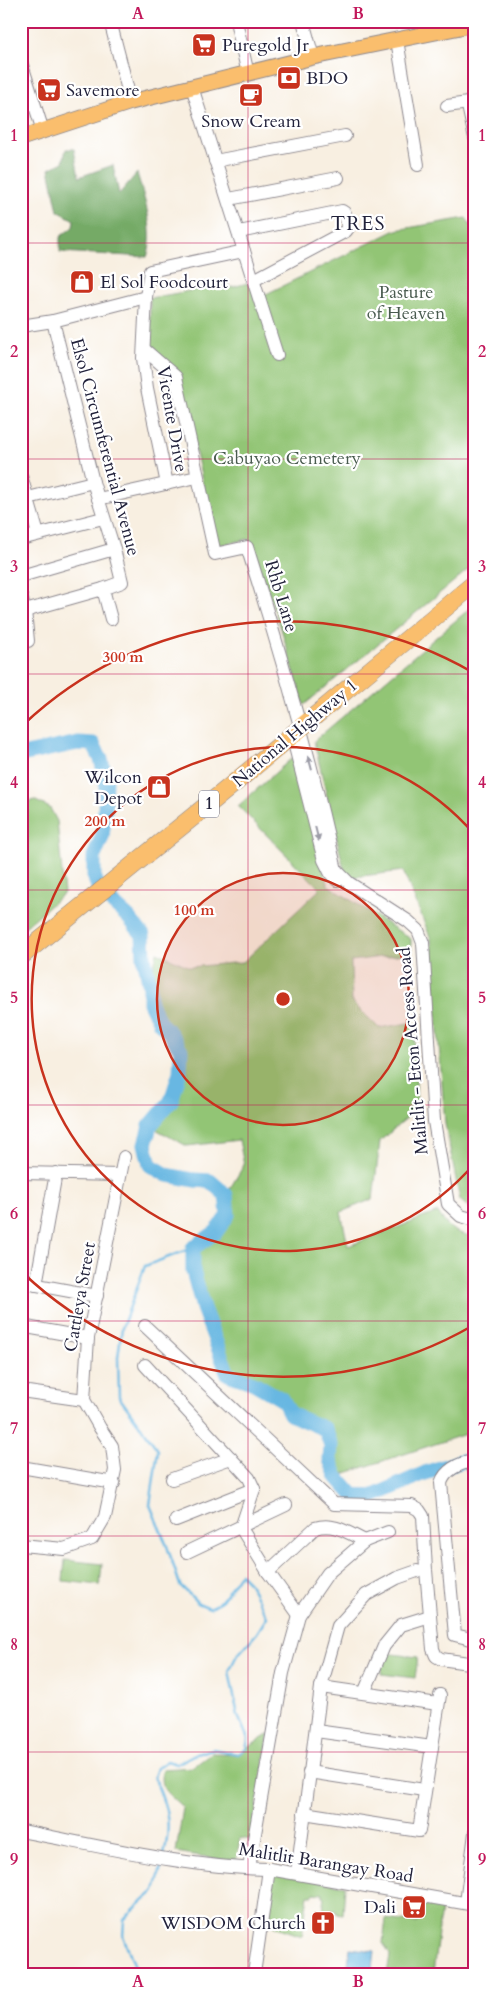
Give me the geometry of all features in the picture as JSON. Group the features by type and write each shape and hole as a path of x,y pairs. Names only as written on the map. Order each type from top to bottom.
{"highway":[{"name":"National Highway 1","path":"21,956 475,583"}],"main road":[{"path":"21,138 131,102 313,57 475,24"}],"street":[{"path":"110,21 131,102"},
{"path":"236,21 248,74"},
{"path":"303,21 313,57"},
{"path":"397,40 418,165"},
{"path":"21,62 43,131"},
{"path":"192,87 277,355"},
{"path":"447,106 472,101 475,138"},
{"path":"215,161 345,136"},
{"path":"229,200 338,178"},
{"path":"239,232 342,211 345,213 348,228 346,231 254,280"},
{"name":"Vicente Drive","path":"166,484 147,388 144,358 146,297 150,271 244,251"},
{"path":"22,325 53,321 146,297"},
{"name":"Elsol Circumferential Avenue","path":"53,321 93,482 114,549 122,582 103,589"},
{"name":"Rhb Lane","path":"145,350 176,377 215,554 247,547 273,627 296,732"},
{"path":"21,476 38,534"},
{"path":"98,498 197,477"},
{"path":"28,498 93,482"},
{"path":"21,539 103,518"},
{"path":"21,576 114,549"},
{"path":"25,611 103,589 111,619"},
{"path":"21,596 25,611 28,641"},
{"name":"Malitlit - Eton Access Road","path":"296,732 313,798 336,870 349,884 408,921 418,930 423,943 434,1121 448,1204 461,1216 475,1220"},
{"name":"Malitlit - Eton Access Road","path":"313,798 324,860 331,874 345,888 406,928 413,935 417,947 427,1123 441,1205 457,1223 475,1228"},
{"name":"Cattleya Street","path":"84,1400 88,1338 124,1157"},
{"path":"21,1173 120,1175"},
{"path":"36,1285 56,1173"},
{"path":"21,1282 97,1296"},
{"path":"21,1326 88,1338"},
{"path":"145,1326 334,1504 412,1506 419,1510 423,1516 433,1649 436,1656 441,1659 475,1664"},
{"path":"145,1366 249,1478 254,1489 241,1528 268,1572 299,1615"},
{"path":"21,1391 84,1400 112,1446 115,1470 114,1482 105,1517 92,1539 64,1549 21,1544"},
{"path":"172,1479 231,1458"},
{"path":"475,1472 471,1462 465,1463 446,1472 441,1483 454,1635 475,1640"},
{"path":"21,1467 114,1482"},
{"path":"176,1520 254,1489"},
{"path":"187,1552 286,1505"},
{"path":"268,1572 315,1528 323,1525 330,1525 365,1541"},
{"path":"249,1868 283,1673 299,1615 328,1573 365,1541 388,1532"},
{"path":"296,1873 321,1687 338,1626 366,1595 398,1578 417,1571"},
{"path":"364,1694 384,1646 401,1625 430,1616"},
{"path":"304,1813 419,1831 439,1699 364,1694 321,1687"},
{"path":"316,1731 432,1747"},
{"path":"309,1772 424,1790"},
{"name":"Malitlit Barangay Road","path":"21,1831 172,1859 270,1869 470,1904"},
{"path":"470,1904 475,1833"},
{"path":"254,1974 270,1869"}],"green space":[{"path":"66,149 74,149 79,177 113,165 119,194 137,173 150,226 147,257 60,252 60,237 73,227 74,220 58,211 49,169 63,162"},
{"path":"466,218 475,232 475,564 304,705 280,625 249,539 220,545 216,544 178,371 150,348 150,298 228,284 230,288 247,283 260,297 396,230"},
{"path":"475,604 475,1210 469,1208 460,1200 445,1124 431,939 403,871 346,878 314,741"},
{"path":"292,758 328,885 411,939 411,953 351,961 352,1002 379,1028 414,1022 417,1109 380,1141 373,1199 341,1212 348,1246 438,1212 445,1223 453,1230 475,1237 475,1431 340,1475 330,1460 331,1445 325,1429 290,1414 283,1400 254,1383 228,1374 203,1308 193,1271 193,1248 216,1232 228,1215 226,1195 244,1165 239,1140 187,1146 150,1126 173,1098 181,1059 179,1047 151,1005 149,992 157,952 190,967 243,962 320,889 238,806"},
{"path":"34,800 50,808 57,821 64,893 24,928 21,915 21,804"},
{"path":"65,1560 102,1564 100,1585 63,1581"},
{"path":"383,1653 418,1657 415,1678 381,1674"},
{"path":"269,1734 251,1840 240,1838 236,1862 176,1852 183,1808 169,1795 163,1786 161,1776 163,1769 193,1767 212,1753 238,1754"},
{"path":"272,1873 345,1886 343,1914 323,1909 325,1898 323,1894 314,1893 313,1895 308,1895 302,1936 263,1922"},
{"path":"421,1896 442,1900 433,1974 387,1974 390,1955 383,1943 386,1919 417,1923"}],"water":[{"path":"350,1948 375,1951 373,1968 348,1964"}],"waterway":[{"path":"21,755 78,743 93,744 101,759 106,781 105,810 102,837 94,856 94,876 100,892 128,917 143,935 144,957 150,987 150,1003 160,1023 170,1033 181,1050 180,1072 171,1101 150,1126 145,1144 150,1165 167,1175 210,1181 226,1195 228,1215 216,1232 193,1248 193,1271 203,1308 228,1374 254,1383 283,1400 290,1414 325,1429 331,1445 330,1460 337,1477 353,1495 371,1497 425,1473 462,1461"},
{"path":"164,1855 168,1824 165,1806 154,1777 157,1768 167,1761 177,1764 193,1755 213,1749 238,1754 246,1749 248,1739 238,1716 229,1671 236,1657 257,1633 267,1617 249,1583 240,1574 222,1600 210,1608 198,1603 180,1585 167,1546 150,1505 158,1450 119,1397 118,1357 122,1328 145,1266 193,1248"},
{"path":"138,1974 123,1936 124,1920 155,1891 162,1863"}],"place":[{"name":"Puregold Jr","path":"204,45"},
{"name":"BDO","path":"289,78"},
{"name":"Savemore","path":"49,90"},
{"name":"Snow Cream","path":"251,95"},
{"name":"El Sol Foodcourt","path":"82,282"},
{"name":"Wilcon Depot","path":"159,787"},
{"name":"Dali","path":"414,1907"},
{"name":"WISDOM Church","path":"323,1923"}],"district":[{"name":"TRES","path":"358,223"}],"park label":[{"name":"Pasture of Heaven","path":"406,302"},
{"name":"Cabuyao Cemetery","path":"287,458"}]}
